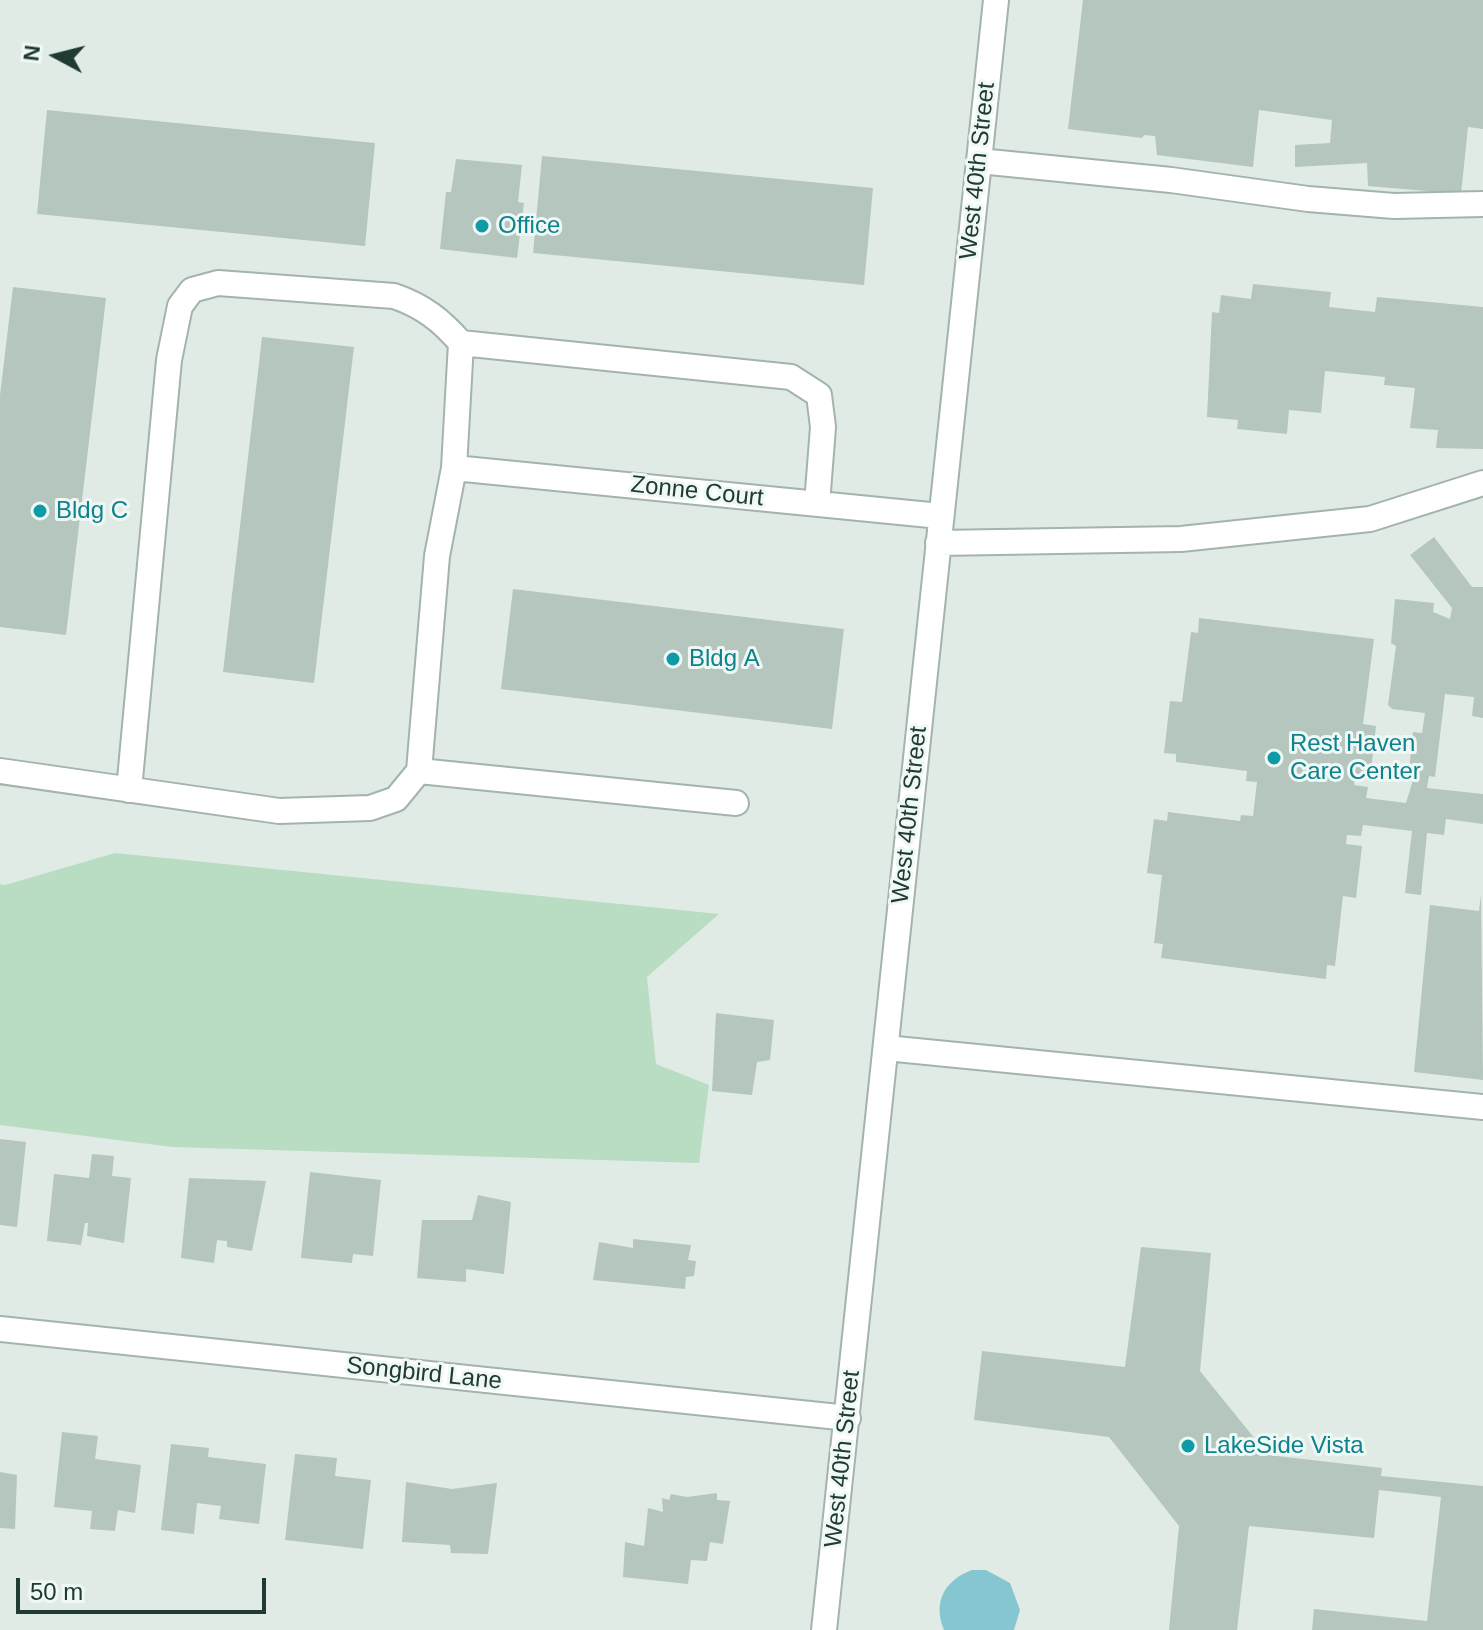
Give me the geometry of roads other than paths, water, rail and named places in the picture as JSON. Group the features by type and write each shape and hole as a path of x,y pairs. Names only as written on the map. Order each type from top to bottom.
{"street":[{"name":"West 40th Street","path":"824,1630 996,0"},
{"path":"979,161 1171,180 1308,199 1394,206 1483,204"},
{"path":"129,790 169,360 180,306 192,290 218,283 394,296 419,305 443,322 461,343 791,377 819,395 823,427 817,504"},
{"path":"0,771 279,811 370,808 396,799 419,771 437,556 454,468 461,343"},
{"name":"Zonne Court","path":"454,468 940,516"},
{"path":"938,543 1181,539 1370,519 1483,483"},
{"path":"419,771 736,803"},
{"path":"886,1048 1483,1107"},
{"name":"Songbird Lane","path":"0,1329 848,1418"}],"water":[{"path":"972,1570 986,1570 1010,1583 1020,1610 1014,1630 944,1630 940,1610 943,1593 955,1580"}],"place":[{"name":"Office","path":"482,226"},
{"name":"Bldg C","path":"40,511"},
{"name":"Bldg A","path":"673,659"},
{"name":"Rest Haven Care Center","path":"1274,758"},
{"name":"LakeSide Vista","path":"1188,1446"}]}
